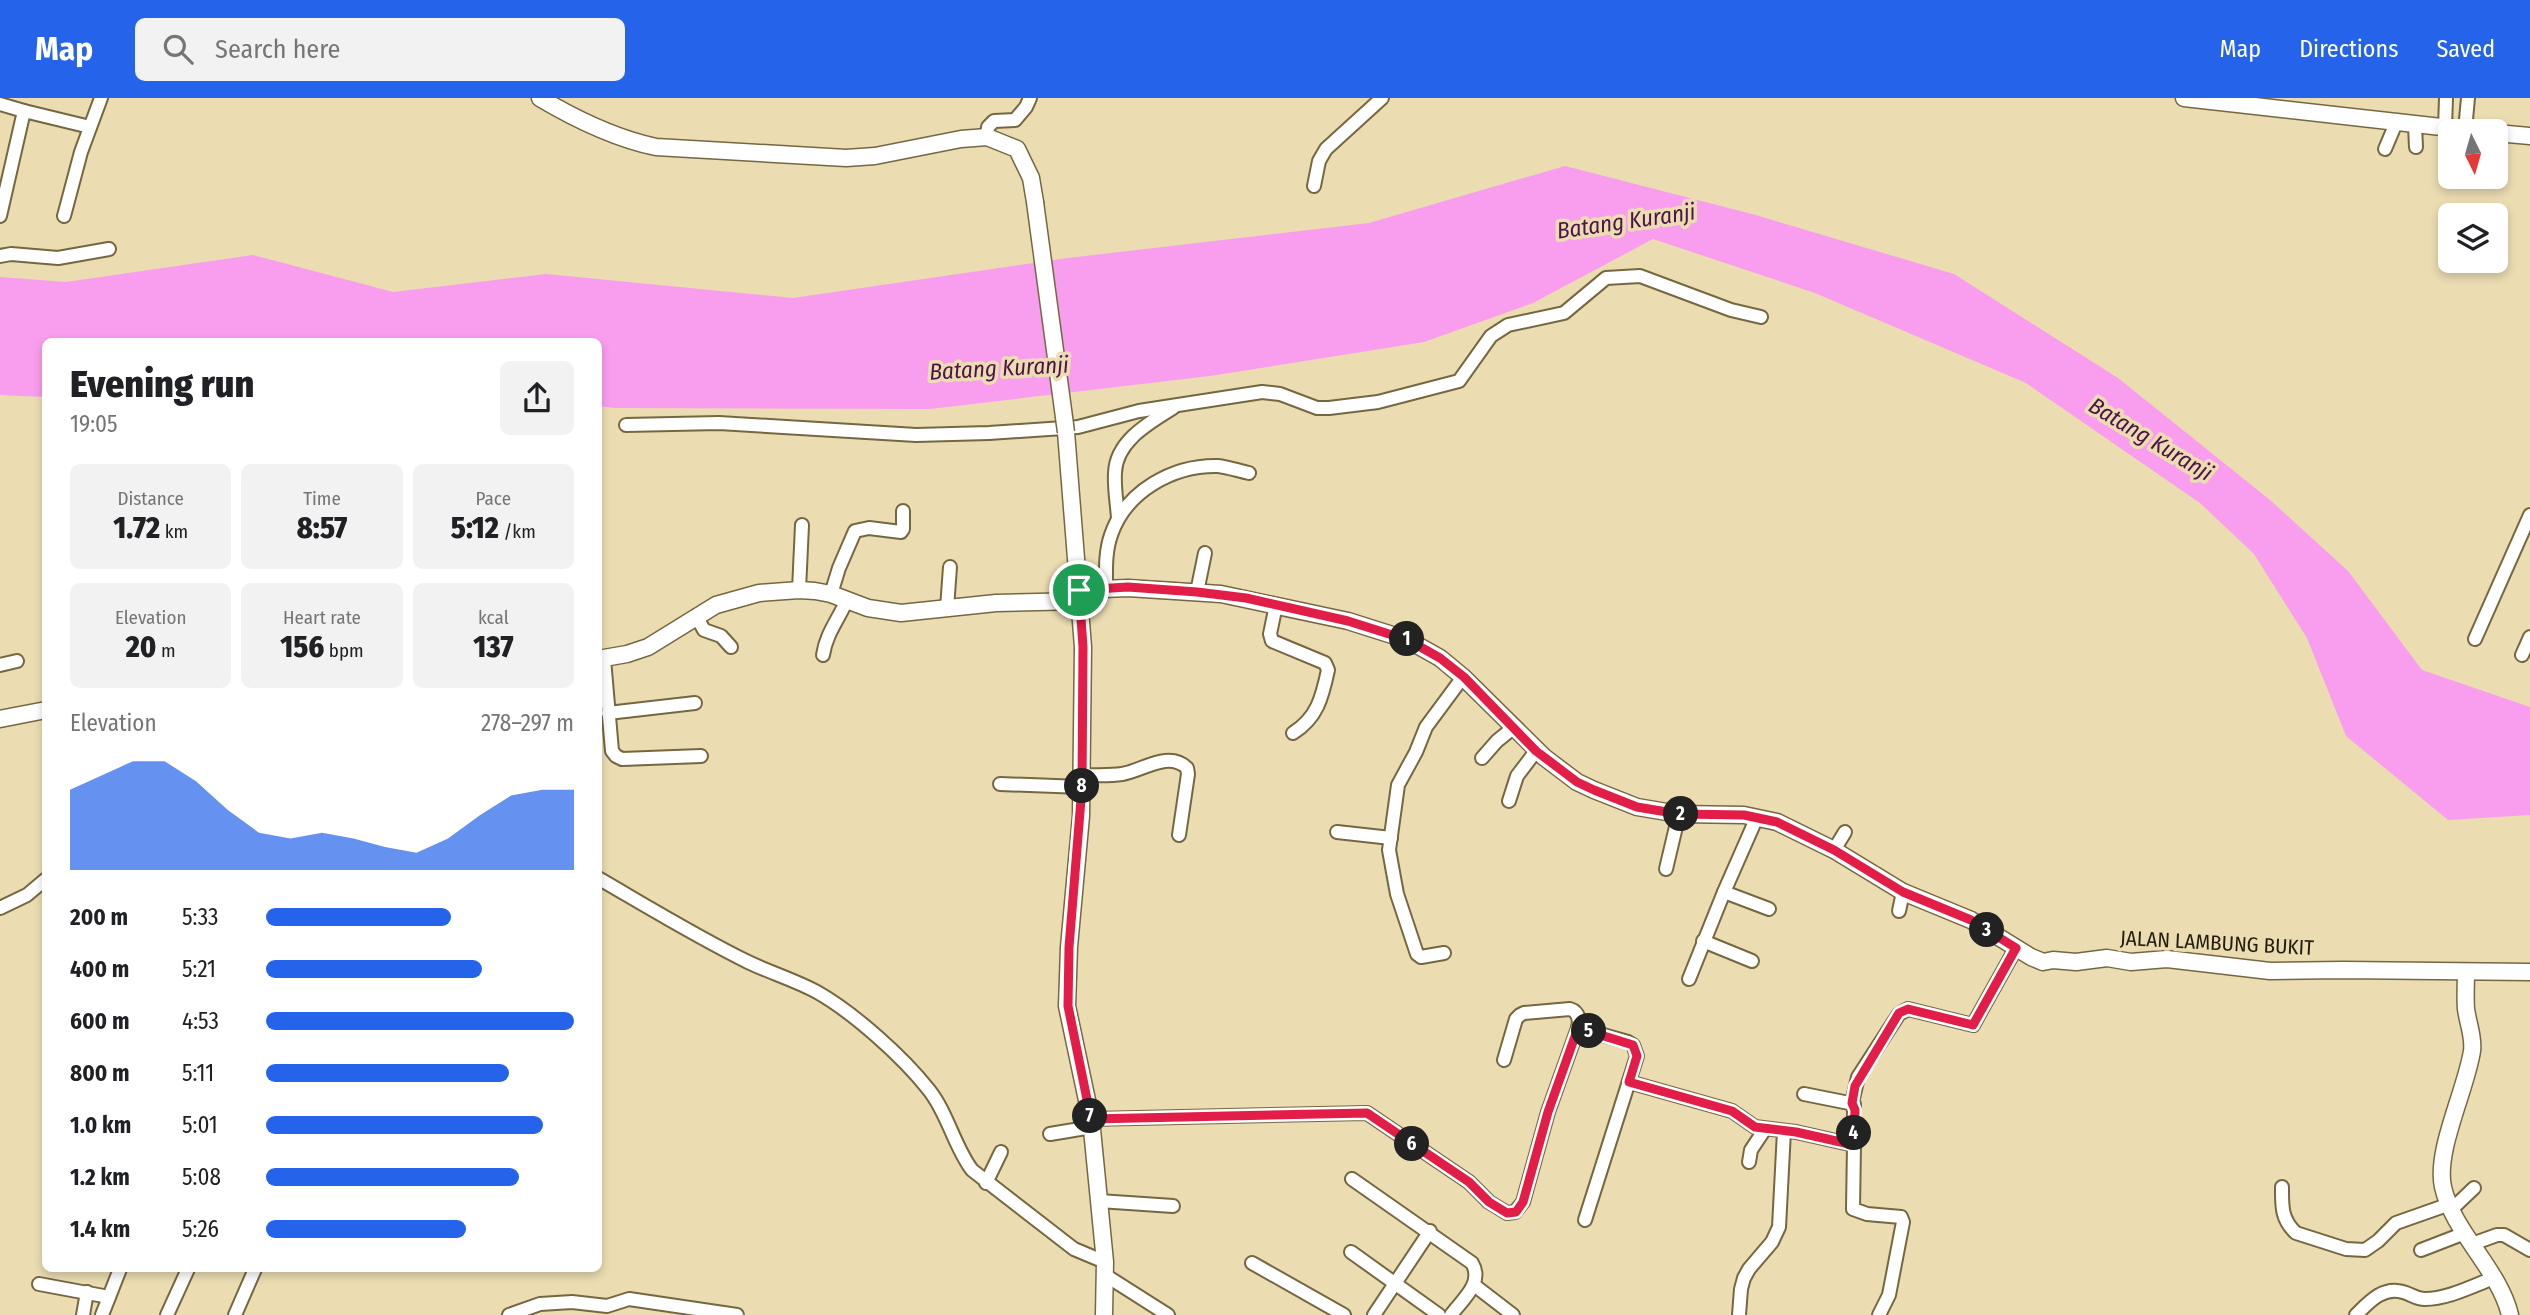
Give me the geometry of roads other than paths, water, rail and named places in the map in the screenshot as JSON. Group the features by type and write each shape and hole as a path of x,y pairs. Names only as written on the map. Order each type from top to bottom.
{"street":[{"path":"64,216 81,152 102,98"},
{"path":"540,98 569,116 627,141 656,147 846,158 875,156 961,139 987,137 1017,149 1031,178 1066,432 1080,595 1083,647 1082,781 1069,947 1068,1006 1091,1123 1105,1269 1104,1315"},
{"path":"987,137 988,127 993,122 1015,120 1030,98"},
{"path":"1314,186 1319,161 1326,149 1382,98"},
{"path":"2184,98 2297,104 2396,123 2438,128"},
{"path":"2445,119 2446,98"},
{"path":"2468,98 2470,119"},
{"path":"0,104 90,127"},
{"path":"0,216 24,111"},
{"path":"2385,149 2396,123"},
{"path":"2415,126 2416,146"},
{"path":"2508,134 2530,136"},
{"path":"0,256 11,254 58,258 109,249"},
{"path":"626,425 719,423 916,435 1077,427 1115,416 1262,392 1280,394 1317,408 1352,406 1458,381 1491,336 1508,325 1564,313 1606,278 1640,276 1731,310 1761,317"},
{"path":"1118,518 1115,472 1121,452 1143,427 1178,406"},
{"path":"1106,589 1107,550 1111,535 1118,518 1134,496 1155,481 1182,472 1216,466 1249,473"},
{"path":"831,594 855,531 869,528 901,532 903,511"},
{"path":"2475,639 2530,515"},
{"path":"799,590 802,525"},
{"path":"1197,592 1205,553"},
{"path":"947,608 950,567"},
{"name":"JALAN LAMBUNG BUKIT","path":"602,659 648,647 716,604 759,593 799,590 831,594 876,610 901,613 1080,595 1128,587 1221,594 1348,621 1408,640 1440,658 1464,677 1536,751 1577,782 1637,807 1679,814 1757,817 1777,822 1834,850 1903,892 1971,920 2031,957 2043,961 2076,962 2107,958 2131,962 2167,959 2270,971 2530,972"},
{"path":"823,655 827,637 836,625 847,600"},
{"path":"1276,605 1270,634 1272,641 1325,663 1328,670 1313,717 1293,733"},
{"path":"696,616 704,630 721,636 731,647"},
{"path":"2522,655 2530,637"},
{"path":"0,664 17,661"},
{"path":"602,667 612,751 619,758 701,756"},
{"path":"1444,953 1421,957 1418,954 1397,894 1389,850 1398,785 1413,759 1426,727 1464,677"},
{"path":"608,713 695,703"},
{"path":"0,719 42,711"},
{"path":"1482,758 1513,728"},
{"path":"1509,800 1517,776 1536,751"},
{"path":"1000,784 1082,781 1122,774 1160,761 1183,764 1188,771 1179,835"},
{"path":"1666,869 1679,814"},
{"path":"1689,979 1757,817"},
{"path":"1337,832 1391,838"},
{"path":"1834,850 1844,832"},
{"path":"602,880 727,950 820,993 866,1028 901,1059 930,1091 940,1106 962,1157 986,1183 1168,1315"},
{"path":"0,908 27,895 42,882"},
{"path":"1724,892 1769,909"},
{"path":"1899,911 1903,892"},
{"path":"1703,941 1752,961"},
{"path":"1879,1315 1889,1295 1903,1222 1901,1217 1867,1214 1853,1209 1855,1110 1852,1103 1858,1077 1899,1013 1908,1009 1973,1025 2016,948"},
{"path":"2466,972 2466,1007 2473,1043 2469,1068 2443,1163 2442,1182 2451,1207 2468,1238 2500,1287 2510,1315"},
{"path":"1050,1134 1091,1123 1367,1113 1469,1182 1489,1202 1507,1213 1512,1213 1518,1210 1523,1202 1548,1112 1578,1028 1578,1016 1570,1009 1524,1013 1516,1019 1504,1060"},
{"path":"1578,1028 1633,1045 1637,1056 1585,1220"},
{"path":"1629,1082 1732,1111 1747,1124 1854,1145"},
{"path":"1804,1094 1852,1103"},
{"path":"1749,1162 1751,1150 1765,1129"},
{"path":"1739,1315 1744,1278 1772,1242 1779,1227 1784,1131"},
{"path":"986,1183 1001,1152"},
{"path":"1352,1179 1430,1231 1472,1263 1475,1268 1474,1285 1451,1315"},
{"path":"2282,1187 2282,1213 2290,1227 2297,1233 2356,1251 2371,1247 2396,1223 2451,1207 2474,1188"},
{"path":"1099,1201 1173,1206"},
{"path":"1374,1315 1430,1231"},
{"path":"2421,1250 2468,1238 2504,1235 2530,1250"},
{"path":"1351,1252 1439,1315"},
{"path":"1252,1263 1345,1315"},
{"path":"102,1315 119,1272"},
{"path":"167,1315 187,1272"},
{"path":"235,1315 254,1272"},
{"path":"2356,1315 2377,1296 2387,1291 2404,1292 2423,1299 2434,1298 2494,1278"},
{"path":"39,1284 109,1297"},
{"path":"1474,1285 1513,1315"},
{"path":"83,1315 87,1292"},
{"path":"509,1315 540,1304 572,1302 607,1306 629,1299 737,1315"}],"water":[{"name":"Batang Kuranji","path":"1565,166 1752,214 1954,274 2118,378 2270,500 2348,571 2422,670 2530,707 2530,815 2448,820 2346,736 2307,638 2254,554 2200,503 2026,383 1815,293 1653,239 1533,303 1424,342 1210,376 930,409 602,406 602,338 42,338 42,397 0,395 0,277 66,282 253,255 393,292 546,274 793,298 1068,258 1369,223"}]}
